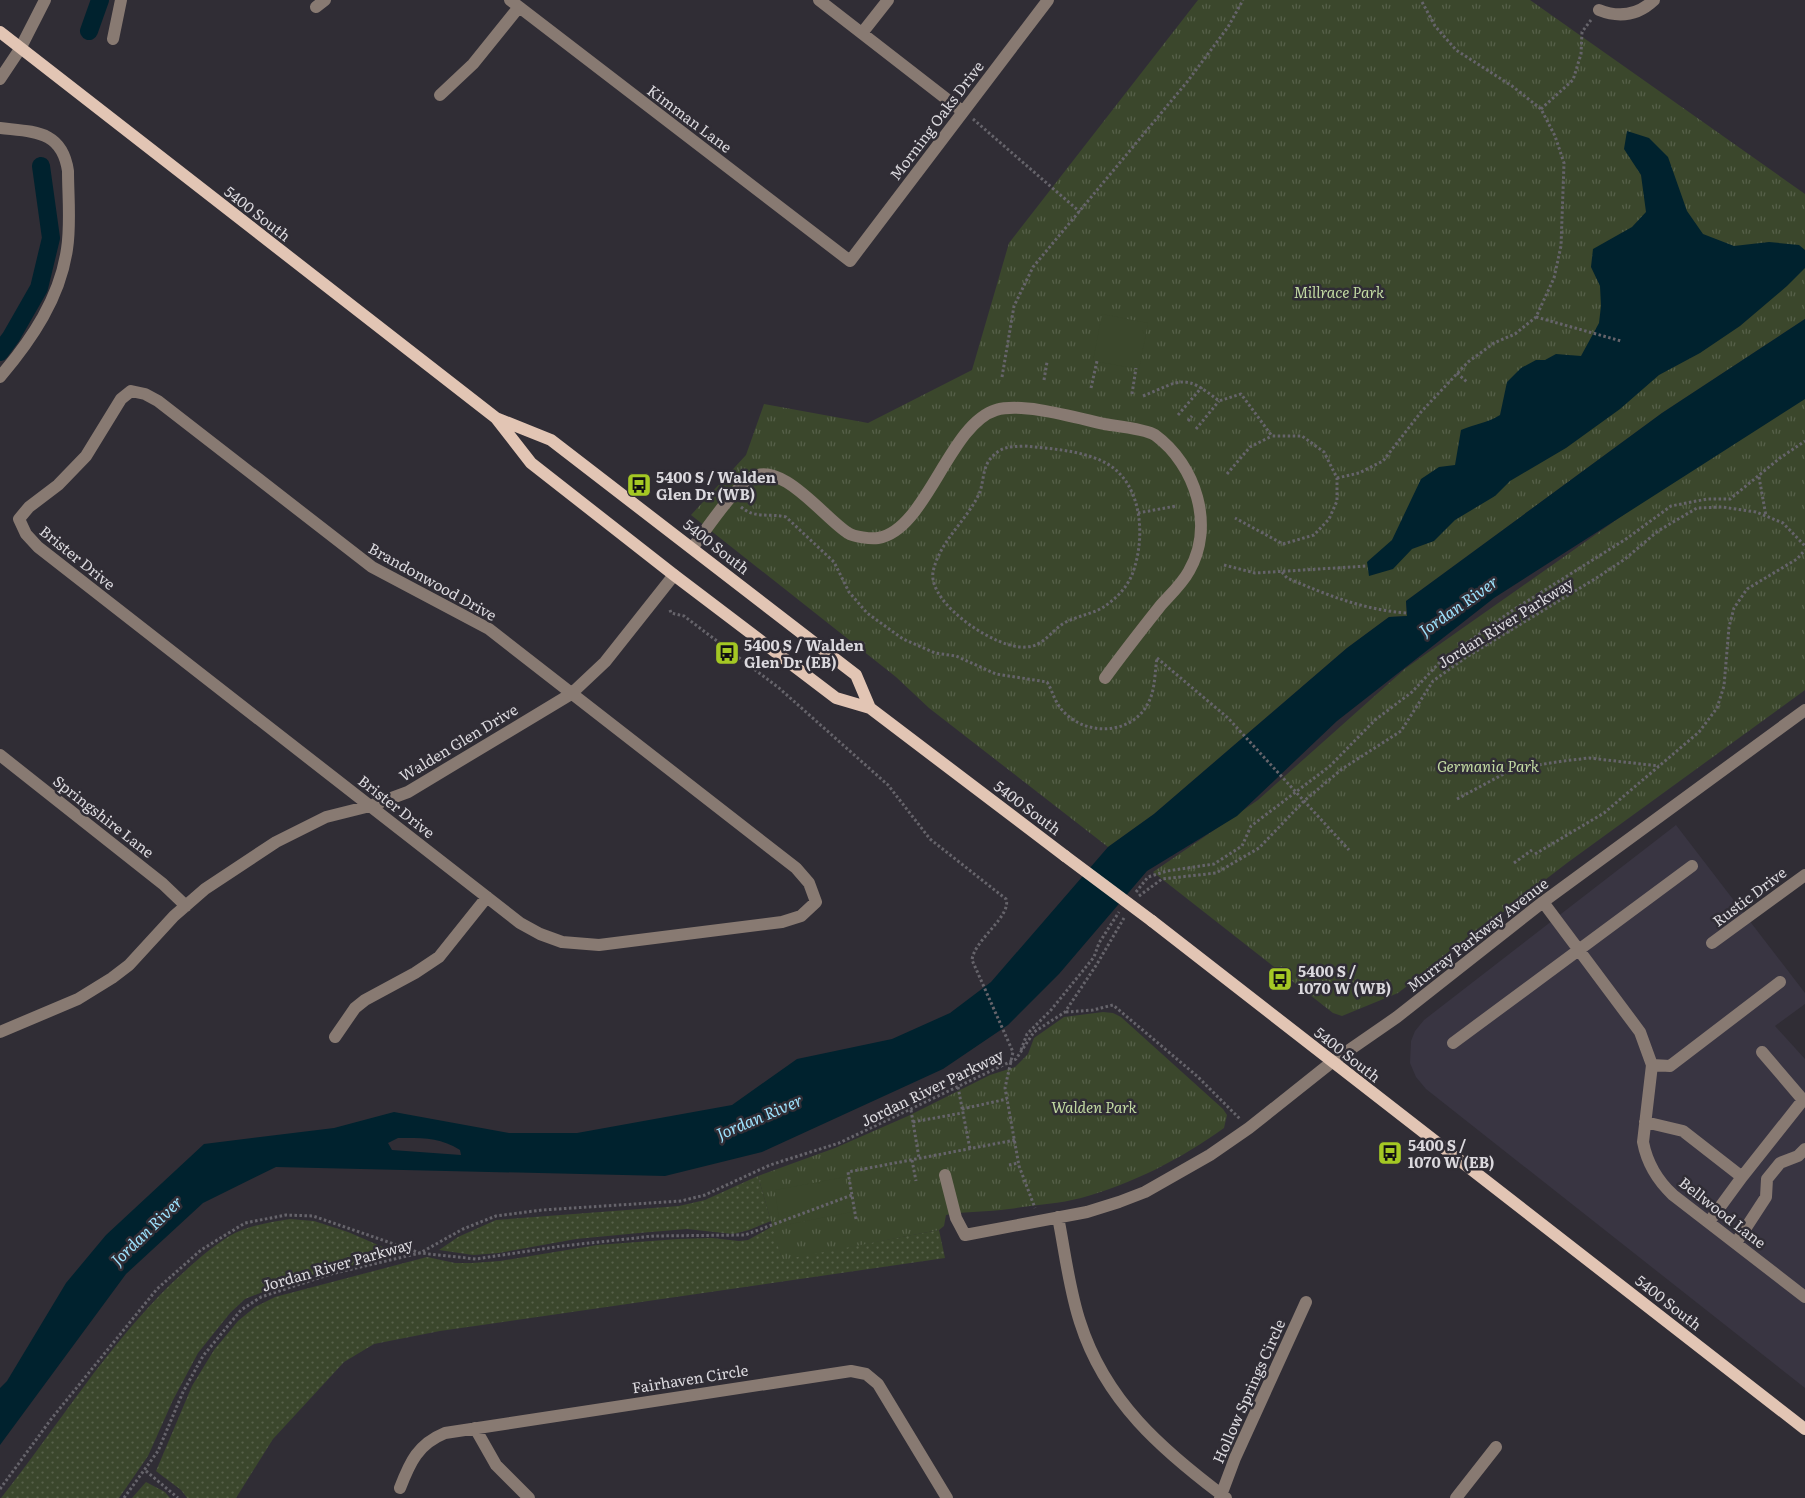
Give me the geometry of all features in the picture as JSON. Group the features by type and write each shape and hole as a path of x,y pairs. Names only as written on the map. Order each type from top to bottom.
{"main road":[{"name":"5400 South","path":"0,32 496,418 531,463 674,575 836,698 870,708 1152,921 1805,1429"},
{"name":"5400 South","path":"496,418 551,440 856,675 870,708"}],"street":[{"path":"0,79 20,49 45,0"},
{"path":"113,39 121,0"},
{"path":"819,0 962,111"},
{"path":"862,33 888,0"},
{"name":"Morning Oaks Drive","path":"850,261 1048,0"},
{"path":"1599,10 1612,16 1625,16 1647,7 1654,0"},
{"path":"440,95 473,64 514,4"},
{"name":"Kimman Lane","path":"514,4 850,261"},
{"path":"0,128 37,132 52,138 64,155 68,171 67,248 60,282 50,305 30,338 0,377"},
{"name":"Brandonwood Drive","path":"19,519 29,507 58,485 86,456 126,394 131,391 138,392 158,401 362,560 392,579 482,625 796,868 809,884 816,902"},
{"path":"692,548 730,499 752,477 773,475 793,485 850,535 878,538 898,530 935,483 958,444 977,420 997,409 1028,408 1154,434 1185,466 1200,504 1200,540 1189,571 1105,678"},
{"name":"Brister Drive","path":"19,519 26,534 38,547 520,923 540,934 562,942 593,945 782,922 802,916 816,902"},
{"name":"Walden Glen Drive","path":"0,1032 78,999 112,978 128,965 186,906 228,873 300,828 326,817 370,806 408,792 571,694 605,662 674,575"},
{"name":"Murray Parkway Avenue","path":"945,1175 956,1218 965,1235 1086,1212 1145,1192 1210,1155 1249,1128 1332,1062 1397,1017 1543,902 1805,710"},
{"name":"Springshire Lane","path":"0,755 163,884 186,906"},
{"path":"1454,1043 1692,866"},
{"name":"Rustic Drive","path":"1712,943 1805,874"},
{"path":"335,1037 346,1019 360,1004 415,974 438,957 487,897"},
{"name":"Bellwood Lane","path":"1543,902 1640,1032 1652,1065 1643,1142 1645,1153 1656,1176 1673,1195 1805,1297"},
{"path":"1652,1065 1670,1066 1780,982"},
{"path":"1709,1222 1803,1100 1762,1052"},
{"path":"1645,1122 1684,1131 1742,1177"},
{"path":"1736,1243 1766,1197 1767,1179 1780,1163 1798,1156 1805,1149"},
{"path":"1058,1218 1079,1320 1089,1348 1103,1375 1135,1419 1157,1443 1222,1497"},
{"name":"Hollow Springs Circle","path":"1222,1497 1235,1458 1306,1302"},
{"name":"Fairhaven Circle","path":"400,1488 408,1466 421,1446 445,1433 851,1370 866,1374 878,1384 947,1498"},
{"path":"475,1428 496,1464 529,1498"},
{"path":"1456,1498 1496,1448"}],"path":[{"path":"1002,377 1014,306 1033,267 1187,82 1228,28 1243,0"},
{"path":"1337,478 1359,473 1383,461 1421,412 1468,362 1494,343 1515,334 1536,318 1554,278 1561,246 1564,222 1564,162 1555,136 1541,109 1512,86 1456,50 1435,26 1421,0"},
{"path":"1541,109 1573,80 1581,54 1582,32 1599,10"},
{"path":"962,111 1080,212"},
{"path":"1536,318 1621,341"},
{"path":"1091,388 1096,361"},
{"path":"1044,380 1047,362"},
{"path":"1132,394 1136,368"},
{"path":"1457,373 1468,383"},
{"path":"1143,396 1180,380 1198,384 1219,401"},
{"path":"1178,414 1202,387"},
{"path":"1196,429 1219,401 1241,394 1272,436"},
{"path":"1188,421 1192,416"},
{"path":"1227,474 1249,446 1272,436 1302,436 1324,452 1337,478 1337,501 1329,519 1314,535 1283,544 1234,518"},
{"path":"1129,899 1148,877 1166,871 1214,864 1242,846 1251,826 1330,766 1375,720 1412,692 1440,662 1512,610 1626,539 1671,506 1707,499 1730,500 1805,441"},
{"path":"1025,446 1080,453 1106,463 1123,475 1134,494 1138,513 1139,540 1133,572 1116,599 1096,611 1065,622 1044,642 1026,648 1006,645 977,629 953,611 938,594 933,573 943,547 972,507 980,491 989,460 1002,448 1025,446"},
{"path":"1759,476 1766,516"},
{"path":"730,499 748,513 786,517 834,562 850,592 867,613 903,639 934,652 956,656 996,674 1047,682 1059,706 1072,720 1084,726 1104,730 1122,727 1142,714 1151,699 1157,658 1228,718 1349,850"},
{"path":"1138,513 1176,506"},
{"name":"Jordan River Parkway","path":"1137,896 1162,879 1216,873 1259,848 1304,801 1342,769 1401,731 1433,681 1464,658 1598,577 1625,559 1658,531 1697,508 1722,507 1756,512 1784,523 1805,546"},
{"path":"1535,854 1604,813 1699,732 1717,708 1724,686 1729,627 1734,608 1747,589 1796,559 1805,550"},
{"path":"1224,566 1255,574 1367,566"},
{"path":"1282,572 1287,578 1344,601 1383,611 1407,613"},
{"path":"670,610 684,616 779,688 888,785 930,839 1006,899 1006,910 974,949 973,966 1013,1052 1005,1082 1007,1099 1018,1163 1034,1204"},
{"path":"1457,799 1513,769 1589,758 1659,766"},
{"path":"1514,863 1532,850"},
{"path":"1019,1055 1027,1034 1051,1010 1094,957 1099,943 1123,907"},
{"name":"Jordan River Parkway","path":"124,1498 146,1471 158,1451 195,1369 210,1346 241,1310 261,1296 286,1287 420,1253 463,1229 496,1216 510,1213 681,1201 705,1195 770,1165 839,1143 911,1110 1011,1061 1019,1055 1034,1032 1065,1012 1097,964 1127,913"},
{"path":"1065,1012 1093,1010 1113,1005 1197,1076 1249,1128"},
{"path":"958,1087 970,1148"},
{"path":"913,1122 1007,1099"},
{"path":"911,1110 919,1158"},
{"path":"856,1219 848,1172 1015,1140"},
{"path":"912,1160 916,1181"},
{"path":"1010,1164 1018,1163"},
{"path":"0,1489 52,1418 157,1289 201,1250 238,1227 267,1217 312,1216 420,1253 476,1259 562,1246 654,1236 744,1235 852,1195"},
{"path":"146,1471 178,1498"}],"shaded area":[{"path":"1676,825 1805,993 1805,1004 1775,1026 1805,1059 1805,1388 1426,1089 1416,1077 1410,1063 1411,1041 1415,1031 1424,1020"}],"green space":[{"name":"Millrace Park","path":"1198,0 1530,0 1805,194 1805,319 1662,413 1406,601 1407,616 1389,617 1347,648 1154,814 1108,847 929,708 896,677 691,515 746,455 764,404 868,423 972,370 1009,243"},
{"path":"1102,314 1148,323 1139,369 1093,361"},
{"name":"Germania Park","path":"1805,395 1805,690 1567,863 1398,993 1342,1016 1333,1013 1153,872 1258,800 1406,668 1724,444"},
{"name":"Walden Park","path":"1103,1012 1113,1013 1121,1017 1223,1109 1227,1115 1224,1128 1191,1150 1156,1169 1119,1186 1081,1198 1009,1209 946,1215 944,1226 939,1230 782,1260 758,1176 835,1148 908,1116 990,1075 1015,1067 1028,1054 1034,1038 1064,1017"},
{"path":"758,1176 771,1221 733,1234 687,1229 576,1239 499,1253 473,1255 439,1250 458,1237 496,1220 679,1206 705,1200"},
{"path":"845,1177 852,1212 780,1226 775,1190"},
{"path":"290,1219 314,1221 348,1232 392,1251 355,1265 295,1279 245,1299 230,1313 198,1353 173,1400 148,1456 119,1498 1,1498 104,1360 173,1282 210,1249 235,1233 255,1226"},
{"path":"773,1226 782,1259 939,1230 945,1258 440,1331 374,1344 344,1362 273,1439 236,1498 187,1498 181,1490 156,1471 192,1386 214,1350 238,1321 255,1307 275,1297 427,1257 455,1263 472,1263 500,1261 597,1245 712,1238 739,1241 748,1240"},
{"path":"146,1482 165,1492 170,1498 132,1498"}],"water":[{"path":"1627,131 1649,138 1668,157 1687,211 1703,234 1734,246 1769,242 1799,245 1805,250 1805,268 1740,326 1700,353 1659,375 1620,409 1566,448 1510,481 1495,496 1455,520 1434,541 1412,549 1393,569 1369,576 1367,562 1392,540 1421,479 1439,467 1455,465 1461,430 1500,415 1507,382 1521,368 1536,360 1545,360 1556,354 1581,356 1599,323 1601,306 1600,286 1591,267 1593,249 1632,227 1646,212 1641,175 1624,149"},
{"name":"Jordan River","path":"1805,319 1805,399 1494,598 1337,721 1237,816 1147,871 1059,974 1008,1025 943,1069 762,1152 665,1176 276,1167 203,1203 126,1274 0,1445 0,1388 7,1381 66,1283 106,1235 204,1144 334,1128 394,1112 509,1133 577,1133 732,1105 797,1059 892,1039 950,1013 991,982 1108,847 1154,814 1347,648 1389,617 1407,616 1406,601 1662,413","holes":["398,1138 438,1140 460,1150 461,1155 392,1150 388,1143"]}],"waterway":[{"path":"89,31 100,0"},
{"path":"0,352 11,337 39,288 51,238 41,166"}],"place":[{"name":"5400 S / Walden Glen Dr (WB)","path":"639,485"},
{"name":"5400 S / Walden Glen Dr (EB)","path":"727,653"},
{"name":"5400 S / 1070 W (WB)","path":"1280,979"},
{"name":"5400 S / 1070 W (EB)","path":"1390,1153"}]}
